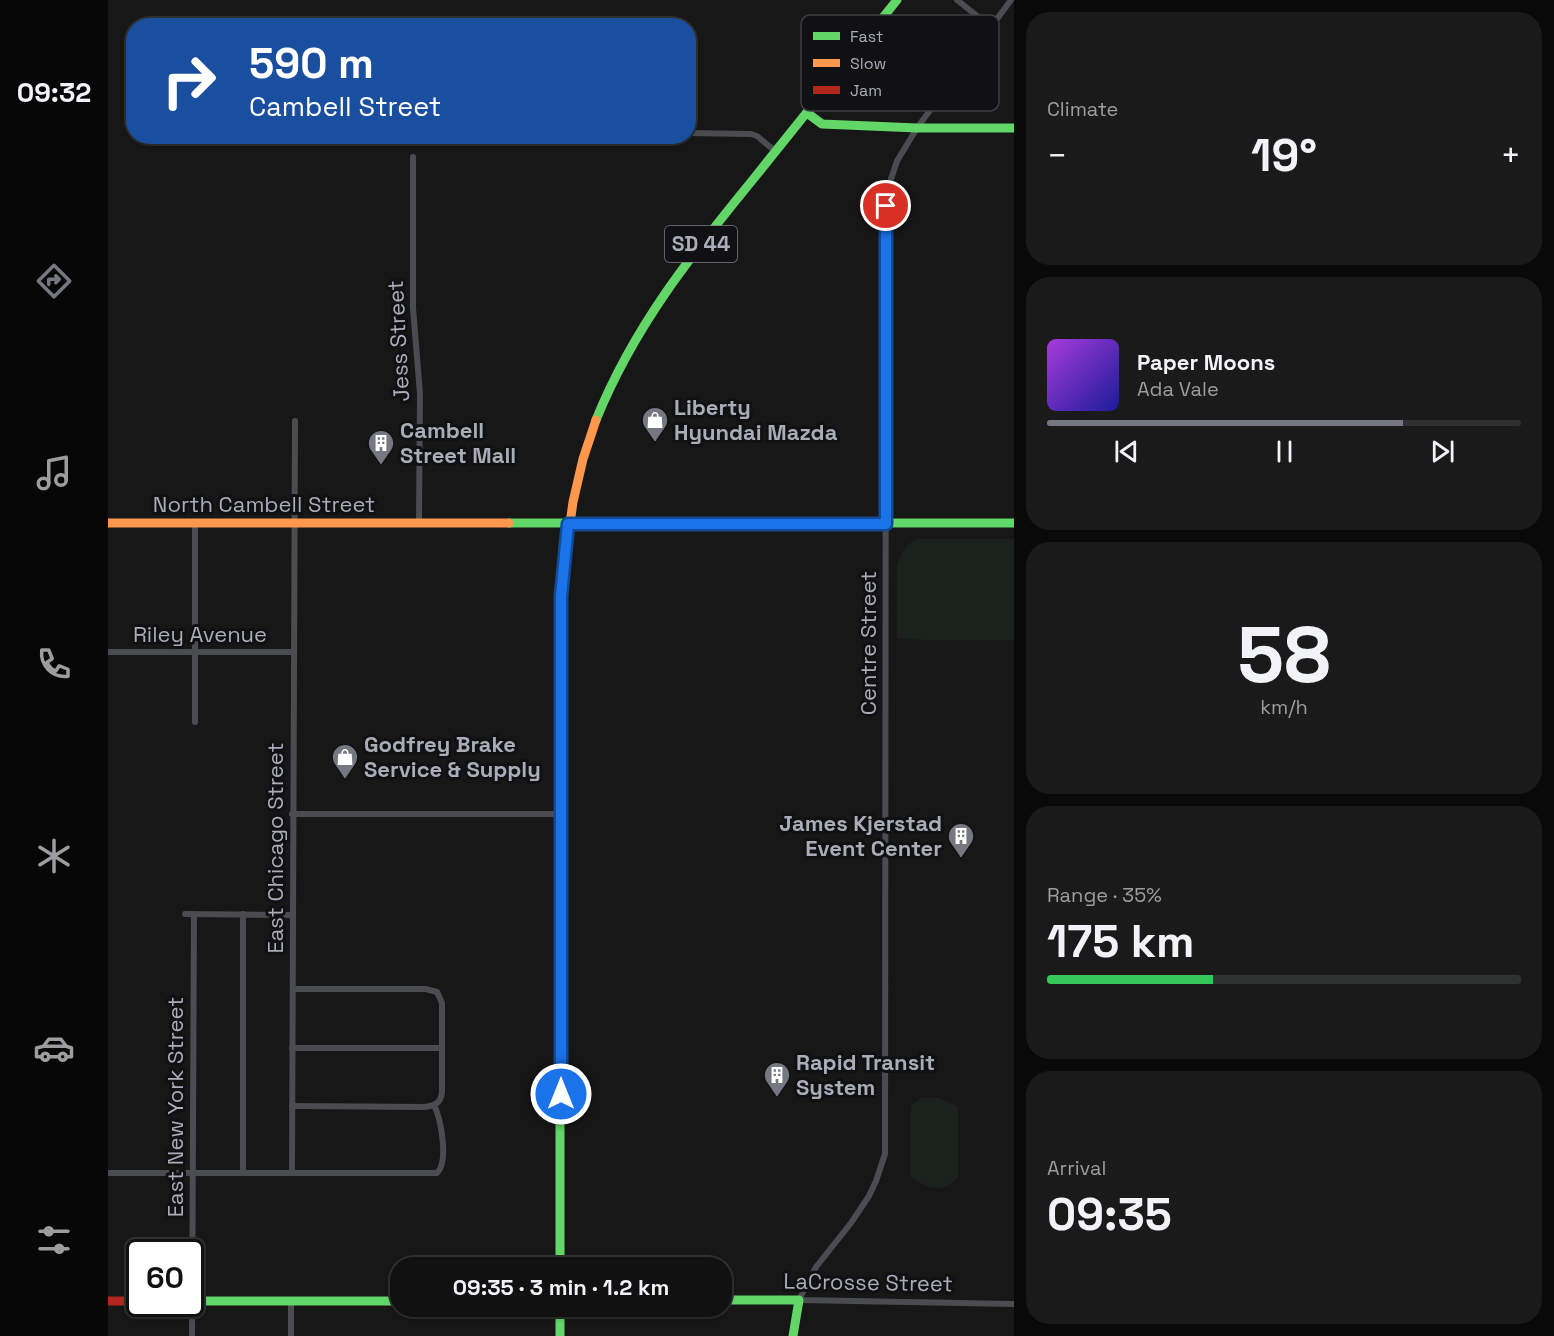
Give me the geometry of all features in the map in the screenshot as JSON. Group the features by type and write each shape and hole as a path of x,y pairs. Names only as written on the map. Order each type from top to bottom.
{"main road":[{"name":"SD 44","path":"885,15 897,0"},
{"name":"SD 44","path":"560,1257 561,596 568,524 583,459 597,415 632,340 687,261 807,113"},
{"path":"807,113 822,124 917,128 1014,128"},
{"name":"North Cambell Street","path":"108,524 1014,523"},
{"name":"LaCrosse Street","path":"732,1300 799,1300"},
{"path":"793,1336 799,1300"},
{"path":"108,1301 126,1301"},
{"path":"204,1301 390,1301"},
{"path":"560,1317 560,1336"}],"street":[{"path":"957,0 976,15"},
{"name":"Centre Street","path":"999,16 1011,0"},
{"name":"Centre Street","path":"799,1300 816,1267 869,1196 885,1154 886,194 897,161 929,111"},
{"path":"696,133 757,135 775,151"},
{"name":"Jess Street","path":"413,158 413,308 420,386 419,523"},
{"name":"East Chicago Street","path":"292,1173 292,652 295,421"},
{"path":"195,524 195,722"},
{"name":"Riley Avenue","path":"108,652 292,652"},
{"path":"292,814 561,814"},
{"path":"185,914 293,915"},
{"name":"East New York Street","path":"192,1239 194,914"},
{"path":"243,914 243,1173"},
{"path":"292,989 434,990 442,1003 441,1097 434,1105 424,1107 292,1106"},
{"path":"292,1048 442,1048"},
{"path":"108,1173 437,1173 442,1163 441,1125 434,1105"},
{"name":"LaCrosse Street","path":"799,1300 1014,1304"},
{"path":"291,1301 291,1336"},
{"name":"East New York Street","path":"191,1317 192,1336"}],"shaded area":[{"path":"917,539 1014,539 1014,640 897,638 898,563 905,547"},
{"path":"927,1097 939,1098 958,1106 958,1177 952,1183 940,1188 928,1187 910,1176 911,1105"}],"traffic: fast":[{"path":"885,15 897,0"},
{"path":"596,420 628,353 666,292 808,111"},
{"path":"807,113 822,124 917,128 1014,128"},
{"path":"509,523 1014,523"},
{"path":"560,888 560,1257"},
{"path":"732,1300 799,1300 793,1336"},
{"path":"204,1301 390,1301"},
{"path":"560,1317 560,1336"}],"traffic: slow":[{"path":"560,888 560,596 573,502 583,459 596,420"},
{"path":"108,523 509,523"}],"traffic: jam":[{"path":"108,1301 126,1301"}],"place":[{"name":"Liberty Hyundai Mazda","path":"655,443"},
{"name":"Cambell Street Mall","path":"381,466"},
{"name":"Godfrey Brake Service & Supply","path":"345,780"},
{"name":"James Kjerstad Event Center","path":"961,859"},
{"name":"Rapid Transit System","path":"777,1098"}],"route":[{"path":"561,1094 561,596 568,524 886,524 886,206"}]}
